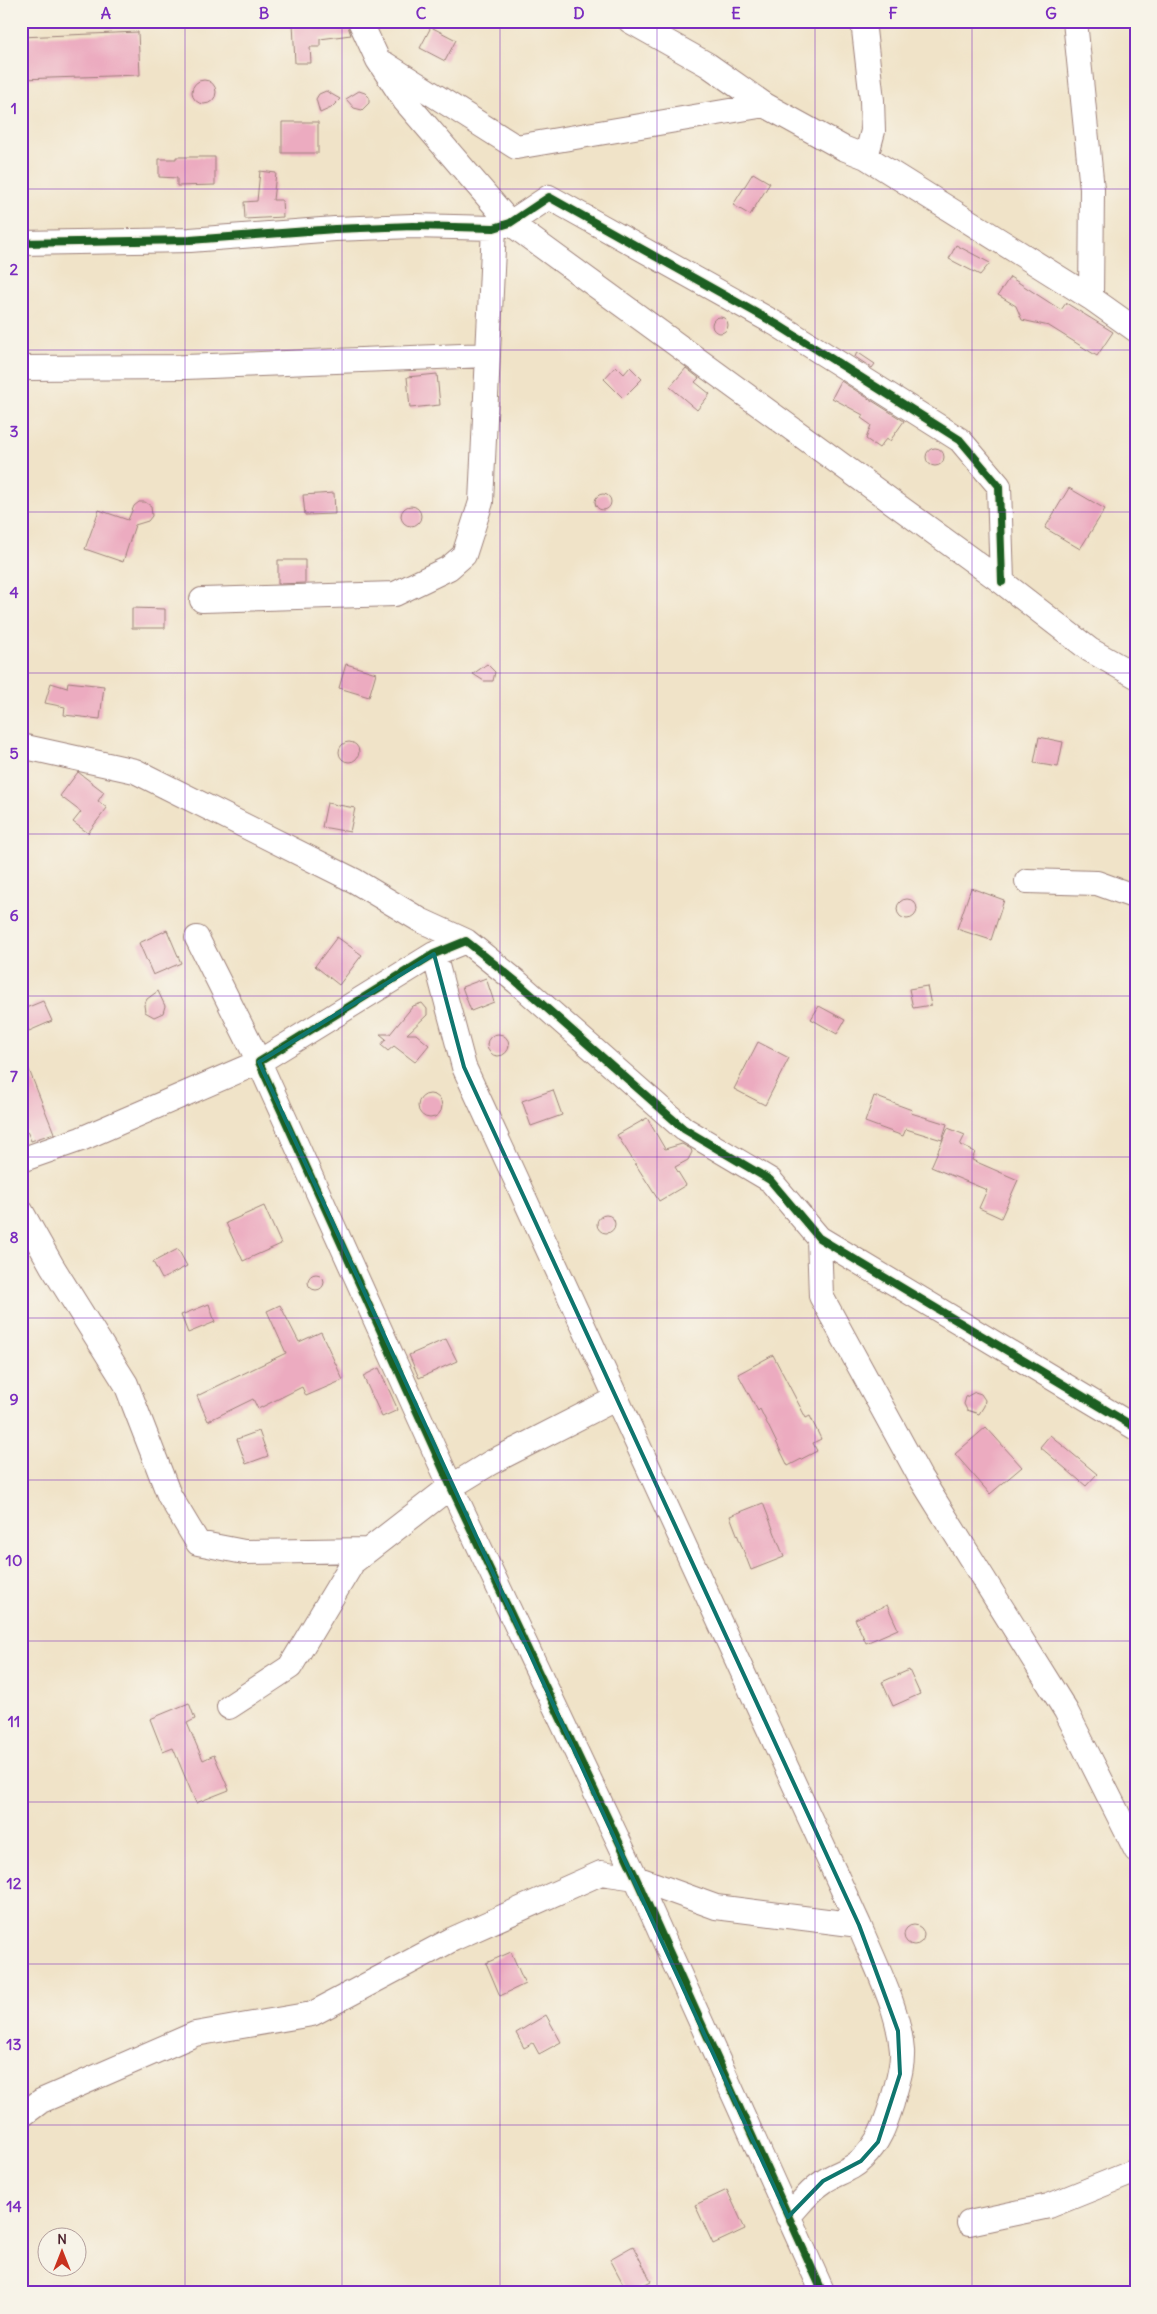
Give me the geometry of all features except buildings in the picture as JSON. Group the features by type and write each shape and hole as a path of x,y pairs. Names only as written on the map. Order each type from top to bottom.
{"street":[{"path":"360,21 378,60 404,101 502,225 1002,582 1090,650 1136,676"},
{"path":"630,21 708,65 765,105 843,148 866,157 1091,298 1136,330"},
{"path":"863,21 872,100 873,131 866,157"},
{"path":"1075,21 1092,189 1091,298"},
{"path":"378,60 516,148 765,105"},
{"path":"21,243 190,240 335,229 502,225 549,197 778,325 960,440 999,486 1002,582"},
{"path":"202,600 395,594 449,568 464,555 481,502 488,355 502,225"},
{"path":"21,368 185,367 488,355"},
{"path":"21,746 135,772 355,881 420,920 466,941 516,982 684,1129 770,1180 819,1238 1136,1428"},
{"path":"1027,881 1097,883 1136,897"},
{"path":"197,938 259,1062 451,1487 636,1878 823,2293"},
{"path":"21,1160 81,1139 259,1062 434,954 466,941"},
{"path":"434,954 464,1067 859,1926 888,1995 902,2052 900,2074 878,2142 861,2161 823,2181 788,2217"},
{"path":"21,1211 52,1266 126,1384 169,1495 198,1543 244,1552 368,1550"},
{"path":"819,1238 821,1296 920,1477 1066,1711 1136,1850"},
{"path":"229,1707 290,1667 353,1562 368,1550 451,1487 490,1464 617,1398"},
{"path":"21,2116 41,2101 195,2034 312,2014 453,1939 601,1873 636,1878 716,1906 859,1926"},
{"path":"969,2223 1049,2206 1136,2170"}],"highlighted area":[{"path":"434,954 464,1067 859,1925 898,2031 900,2074 878,2142 861,2161 823,2181 788,2217 259,1062"}],"cycle path":[{"path":"21,243 190,240 335,229 413,226 494,228 510,223 549,197 778,325 960,440 999,486 1002,582"},
{"path":"823,2293 636,1878 451,1487 259,1062 434,954 466,941 517,982 684,1129 770,1180 819,1238 1136,1428"}]}
